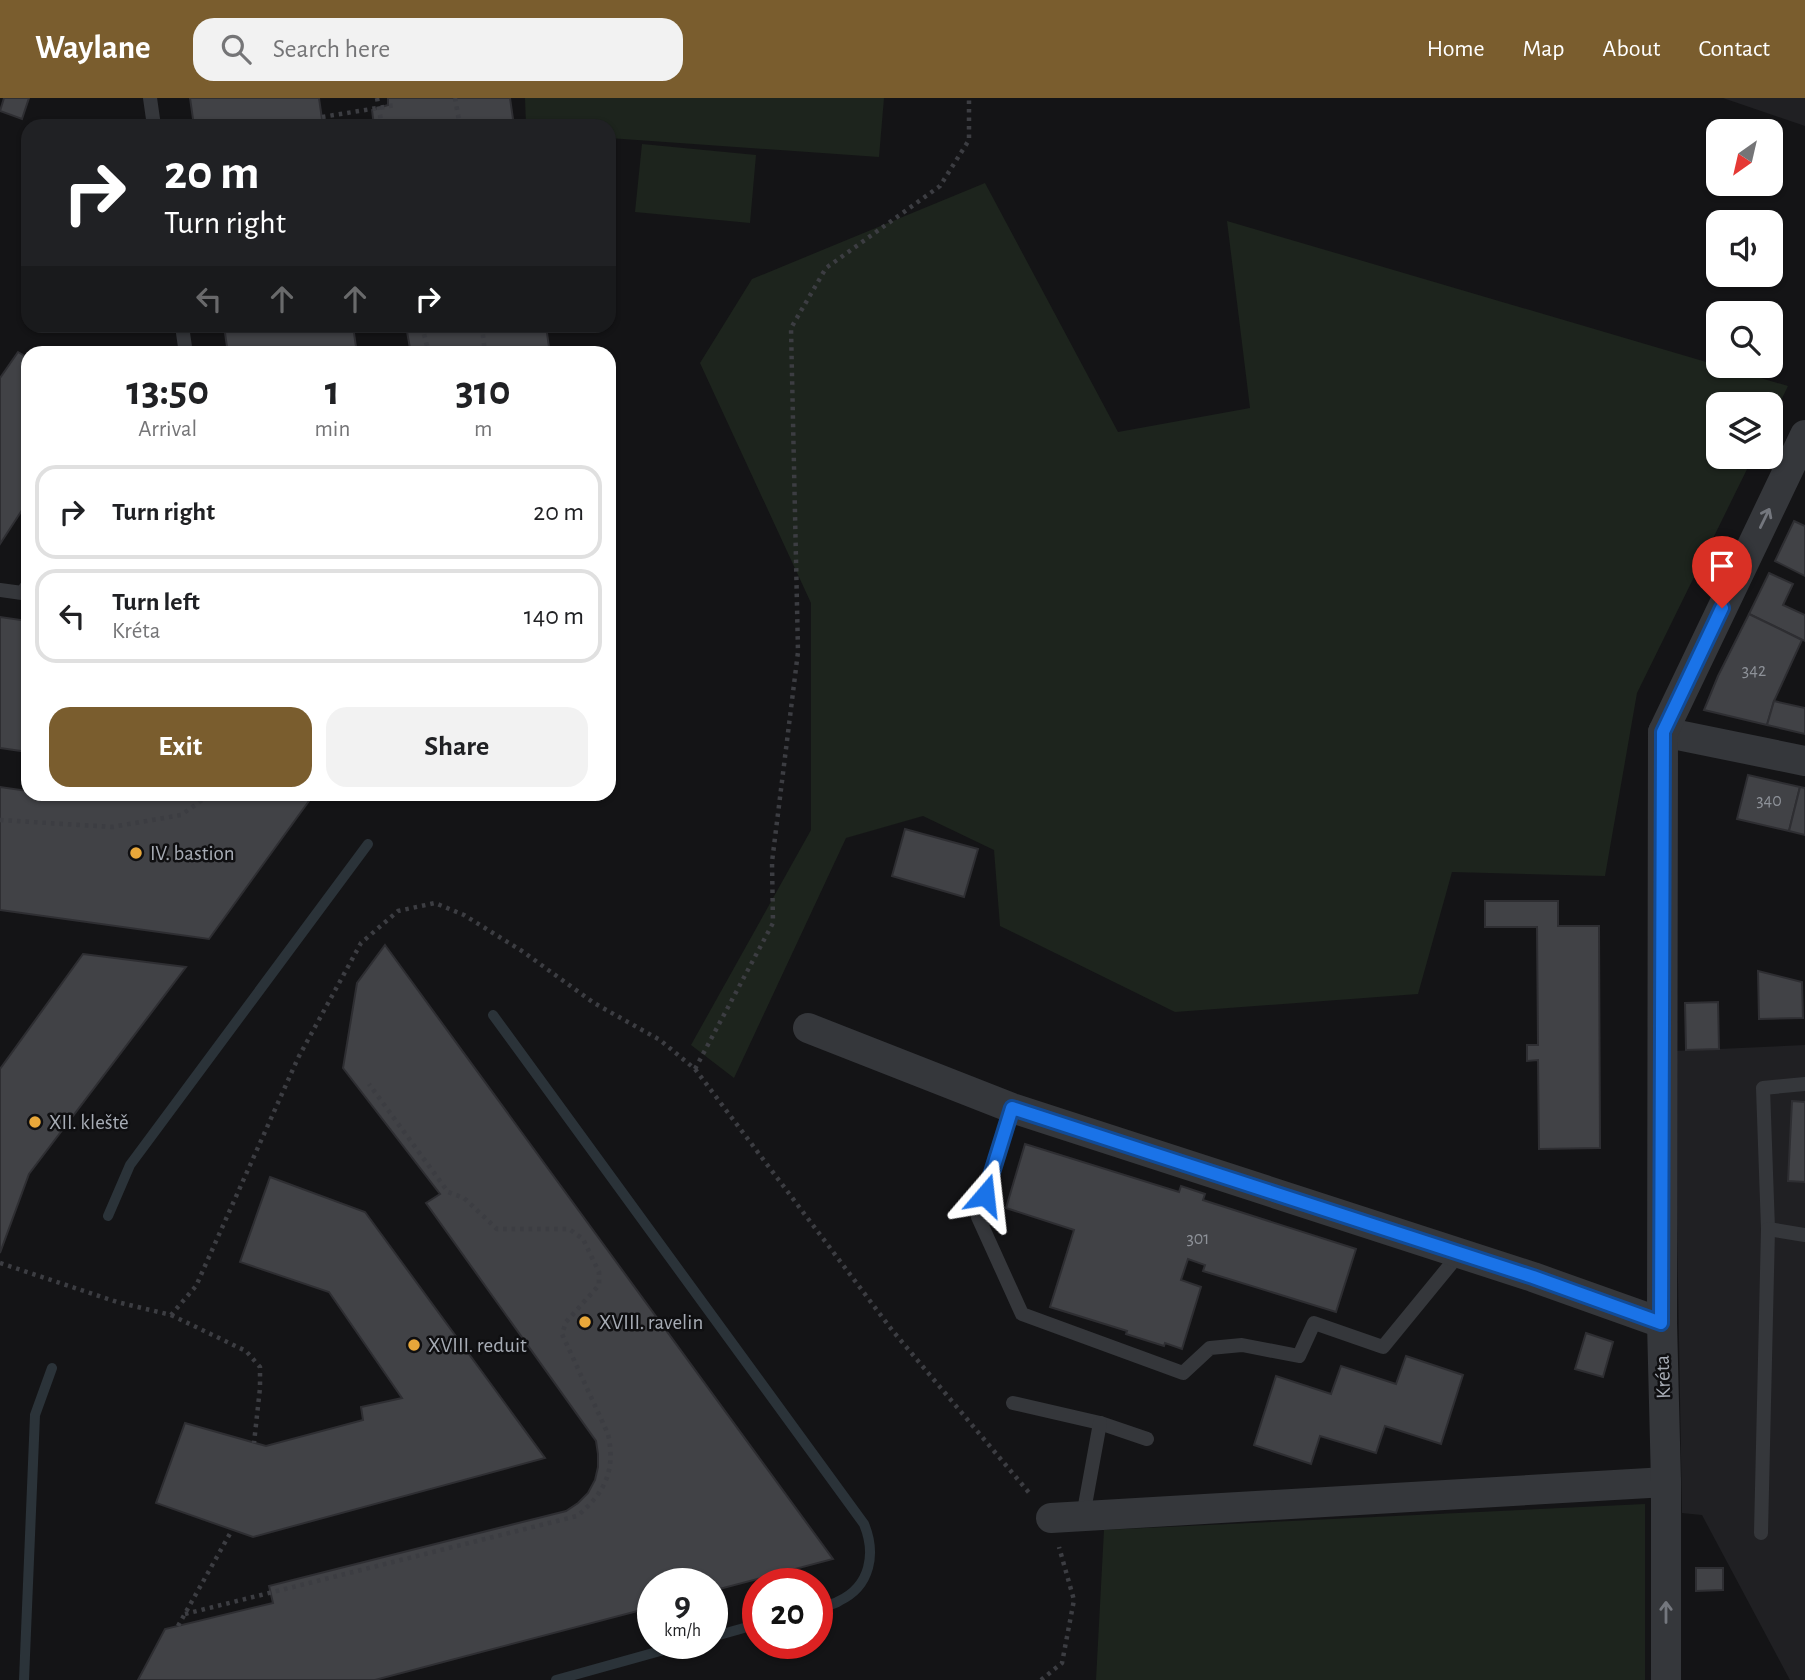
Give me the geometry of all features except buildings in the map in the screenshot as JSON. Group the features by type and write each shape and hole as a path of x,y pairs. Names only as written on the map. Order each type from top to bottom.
{"street":[{"name":"Kréta","path":"1666,1680 1666,1482 1661,1323 1663,732 1805,435"},
{"path":"1663,732 1805,761"},
{"path":"808,1028 1012,1108 1533,1277 1661,1323"},
{"path":"1051,1518 1666,1482"}],"lane":[{"path":"150,98 153,119"},
{"path":"0,590 21,593"},
{"path":"1761,1533 1768,1229 1763,1087 1805,1084"},
{"path":"1012,1108 978,1217 1022,1314 1182,1373 1210,1349 1242,1345 1299,1356 1314,1323 1383,1347 1460,1253"},
{"path":"1768,1229 1805,1235"},
{"path":"1013,1403 1100,1423 1147,1438"},
{"path":"1083,1516 1100,1423"}],"path":[{"path":"377,98 381,119"},
{"path":"455,98 459,119"},
{"path":"695,1069 773,923 772,862 798,652 791,328 826,268 940,186 969,140 970,98"},
{"path":"322,117 396,105"},
{"path":"0,820 112,827 181,815 201,801"},
{"path":"171,1315 196,1286 298,1058 361,943 398,911 435,903 464,915 522,951 594,1003 660,1040 695,1069 892,1330 1051,1518 1074,1600 1062,1663 1041,1680"},
{"path":"185,1614 577,1516 590,1506 608,1477 611,1455 608,1434 562,1334 566,1322 599,1285 599,1272 583,1239 569,1229 497,1229 464,1198 448,1192 369,1084"},
{"path":"0,1263 117,1302 171,1315 246,1351 260,1367 254,1443"},
{"path":"178,1626 232,1530"}],"shaded area":[{"path":"525,98 884,98 879,157 616,138 616,119 526,119"},
{"path":"1723,98 1805,98 1805,126"},
{"path":"642,144 756,155 750,223 635,212"},
{"path":"985,183 1118,432 1250,408 1227,221 1706,362 1706,378 1761,378 1788,386 1783,396 1783,392 1706,392 1706,469 1747,469 1637,693 1605,876 1452,872 1418,994 1175,1012 1000,926 994,850 923,816 846,838 734,1078 691,1045 811,830 811,603 700,363 752,279"},
{"path":"1805,1045 1805,1680 1790,1680 1702,1515 1682,1513 1674,1051"},
{"path":"1645,1504 1645,1680 1096,1680 1104,1530"}],"waterway":[{"path":"108,1216 130,1165 368,844"},
{"path":"493,1015 864,1524 870,1546 868,1568 858,1587 833,1604"},
{"path":"24,1680 35,1415 52,1368"},
{"path":"728,1632 742,1629"},
{"path":"556,1680 637,1657"}],"place":[{"name":"IV. bastion","path":"136,853"},
{"name":"XII. kleště","path":"35,1122"},
{"name":"XVIII. ravelin","path":"585,1322"},
{"name":"XVIII. reduit","path":"414,1345"}],"route":[{"path":"985,1195 1012,1108 1533,1277 1661,1323 1663,732 1722,608"}]}
